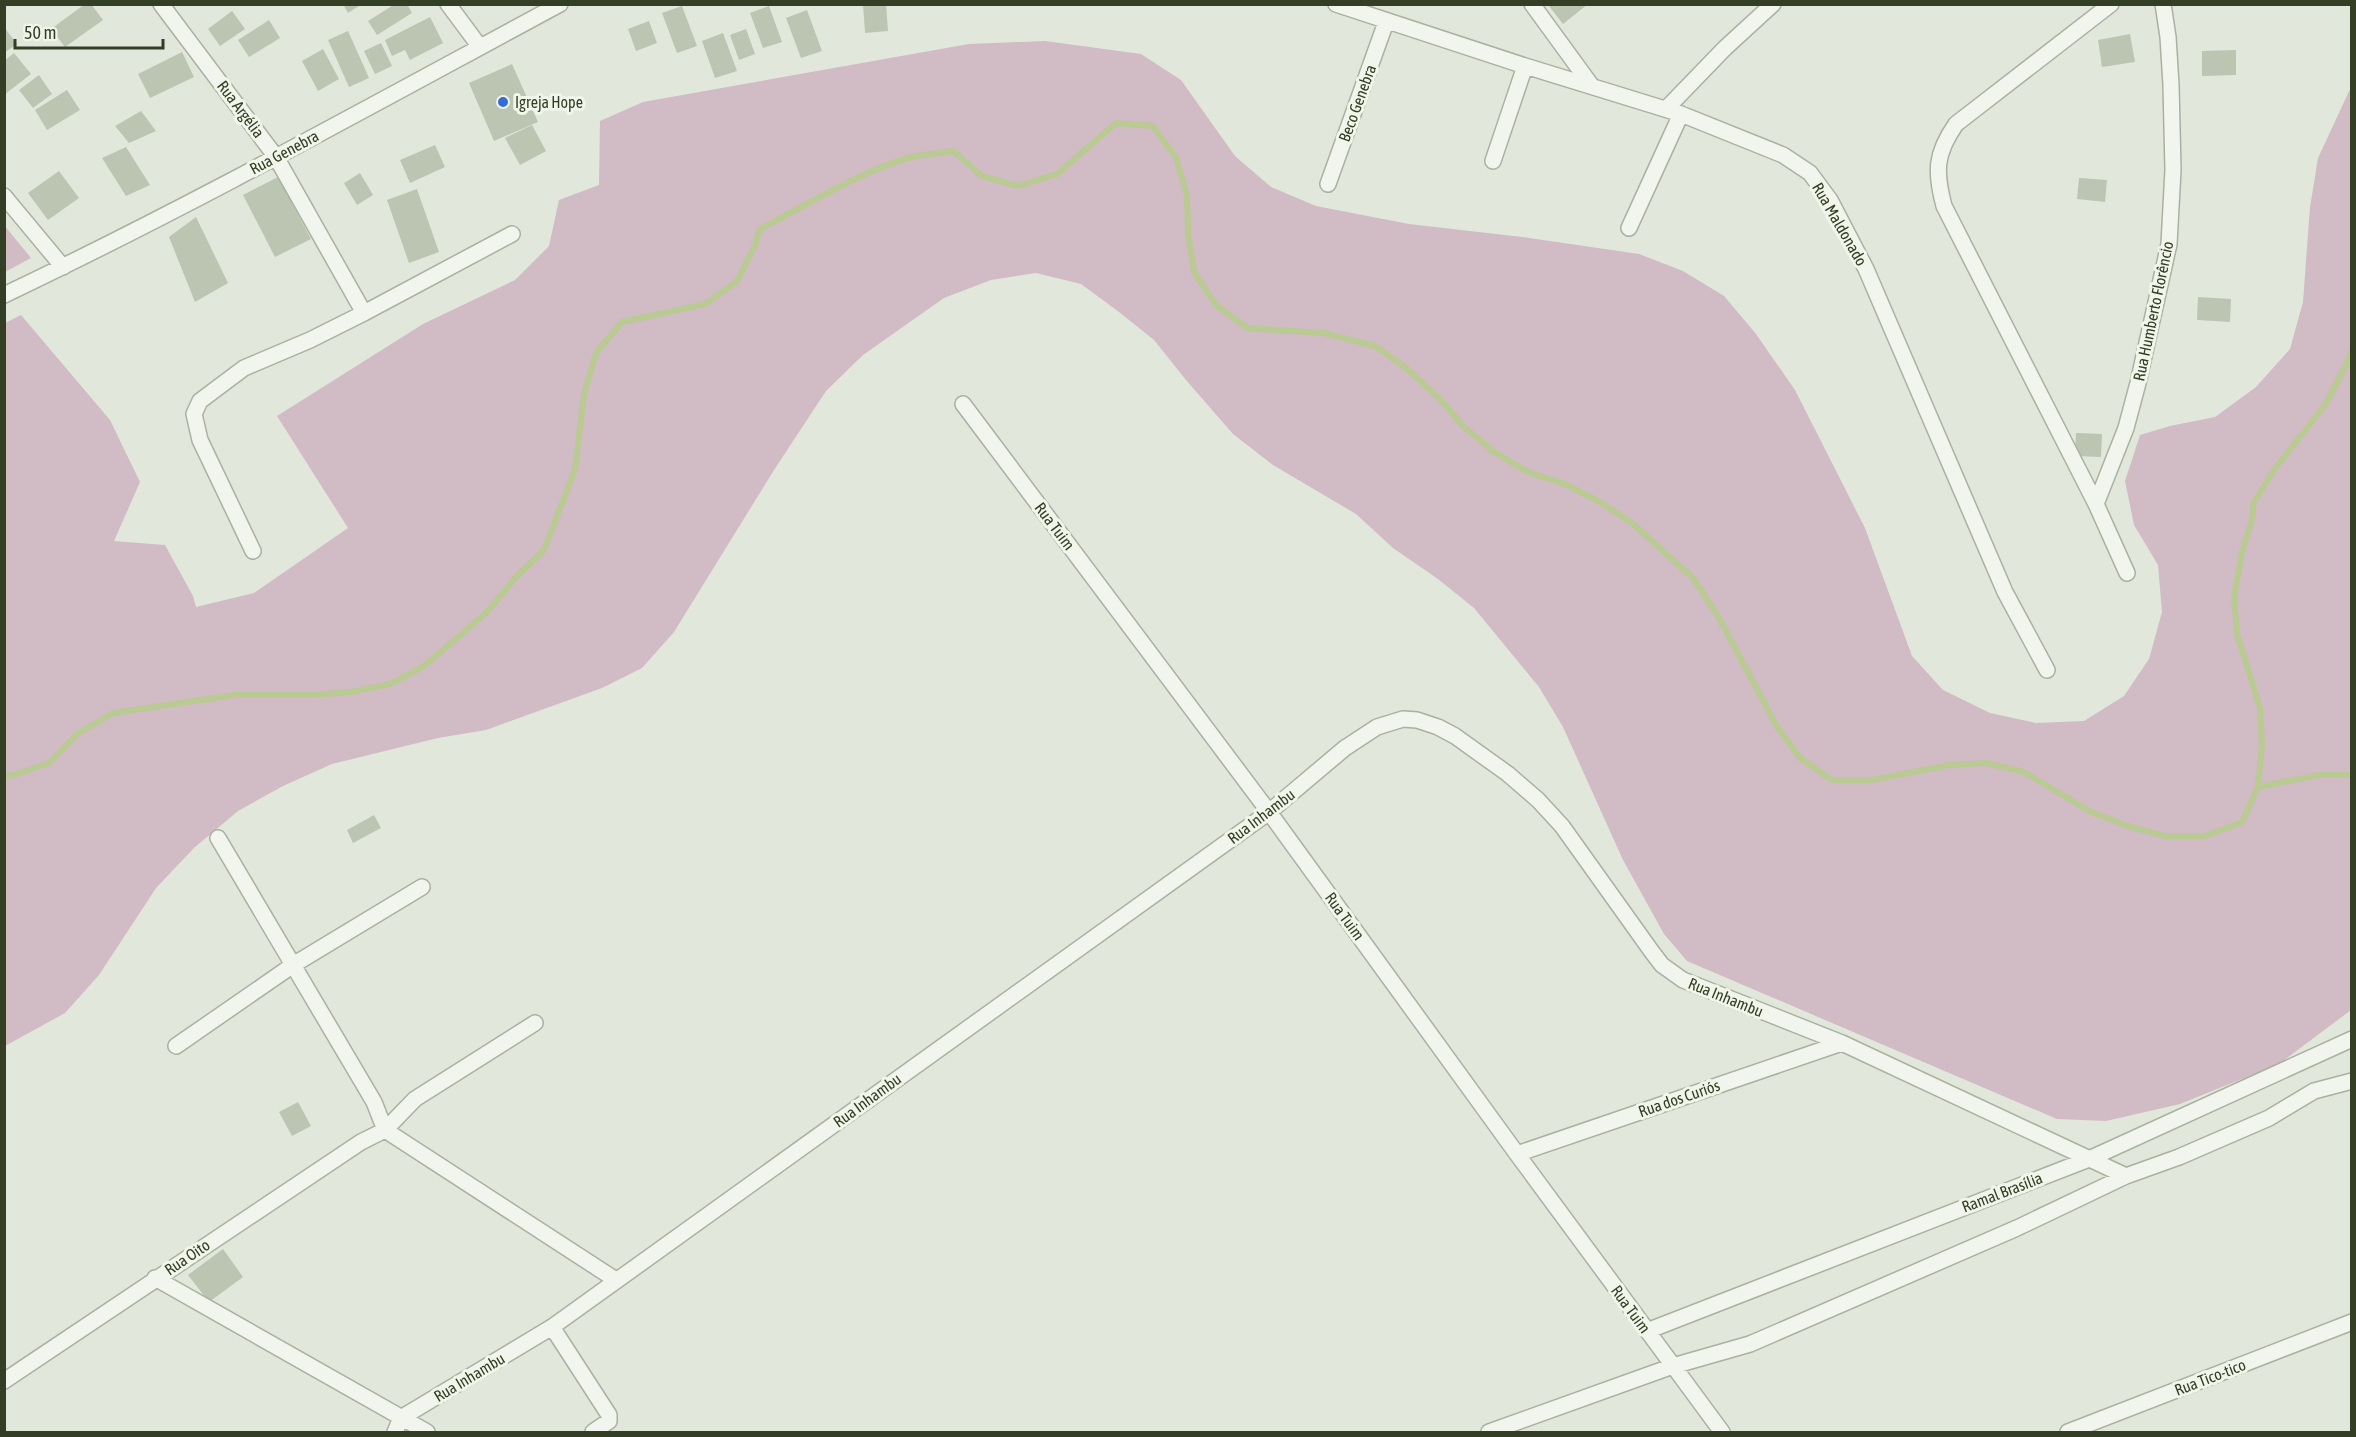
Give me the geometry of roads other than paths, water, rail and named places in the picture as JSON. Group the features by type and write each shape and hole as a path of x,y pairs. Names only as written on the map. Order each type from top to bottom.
{"street":[{"name":"Rua Argélia","path":"161,4 276,157 364,313"},
{"path":"448,4 480,47"},
{"name":"Rua Genebra","path":"4,295 276,157 560,4"},
{"name":"Rua Maldonado","path":"1336,4 1386,22 1674,111 1783,155 1810,173 1830,200 1866,269 2005,592 2047,670"},
{"path":"1532,4 1591,85"},
{"path":"1629,228 1674,111 1725,48 1773,4"},
{"path":"2111,4 1956,124 1946,139 1938,164 1937,176 1944,206 2096,504 2127,573"},
{"name":"Rua Humberto Florêncio","path":"2096,504 2129,417 2169,243 2173,170 2171,85 2163,4"},
{"name":"Beco Genebra","path":"1329,184 1386,22"},
{"path":"1493,161 1525,66"},
{"path":"4,196 63,267"},
{"path":"253,551 200,440 194,414 200,401 213,389 244,368 310,340 364,313 512,234"},
{"name":"Rua Tuim","path":"963,404 1269,812 1673,1366 1715,1431"},
{"name":"Rua Inhambu","path":"401,1418 552,1327 1269,812 1345,748 1377,727 1403,719 1417,720 1438,727 1455,736 1508,774 1554,817 1652,952 1667,969 1683,980 1742,1005 1842,1042 2126,1176"},
{"path":"218,838 374,1102 378,1133 616,1280"},
{"path":"176,1046 294,965 422,887"},
{"name":"Rua Oito","path":"4,1381 155,1278 378,1133 415,1099 535,1023"},
{"name":"Ramal Brasília","path":"1647,1331 2090,1158 2352,1039"},
{"name":"Rua dos Curiós","path":"1517,1154 1842,1042"},
{"path":"1488,1432 1673,1366 1750,1344 2017,1228 2126,1176 2179,1157 2269,1118 2314,1091 2352,1081"},
{"path":"155,1278 427,1432"},
{"name":"Rua Tico-tico","path":"2068,1432 2352,1322"},
{"path":"552,1327 609,1414 609,1421 593,1432"},
{"path":"395,1432 401,1418"},
{"path":"1488,1432 1494,1432"}],"waterway":[{"path":"4,775 11,776 49,763 77,734 113,713 234,695 312,695 351,692 390,684 424,666 486,613 516,577 544,550 575,469 584,394 596,353 622,322 705,304 737,281 760,229 837,188 897,161 953,151 982,176 1018,186 1057,174 1116,123 1153,126 1176,158 1187,195 1188,233 1194,272 1216,305 1247,328 1324,333 1375,346 1406,368 1439,398 1463,426 1494,452 1528,472 1565,484 1600,502 1632,523 1693,578 1718,616 1776,725 1800,758 1832,780 1872,780 1949,765 1986,763 2024,772 2091,812 2128,826 2165,836 2205,836 2242,822 2258,787 2262,745 2260,708 2237,634 2234,596 2242,552 2253,516 2253,504 2276,467 2325,405 2352,350"},
{"path":"2258,787 2319,775 2352,775"}],"place":[{"name":"Igreja Hope","path":"503,102"}]}
